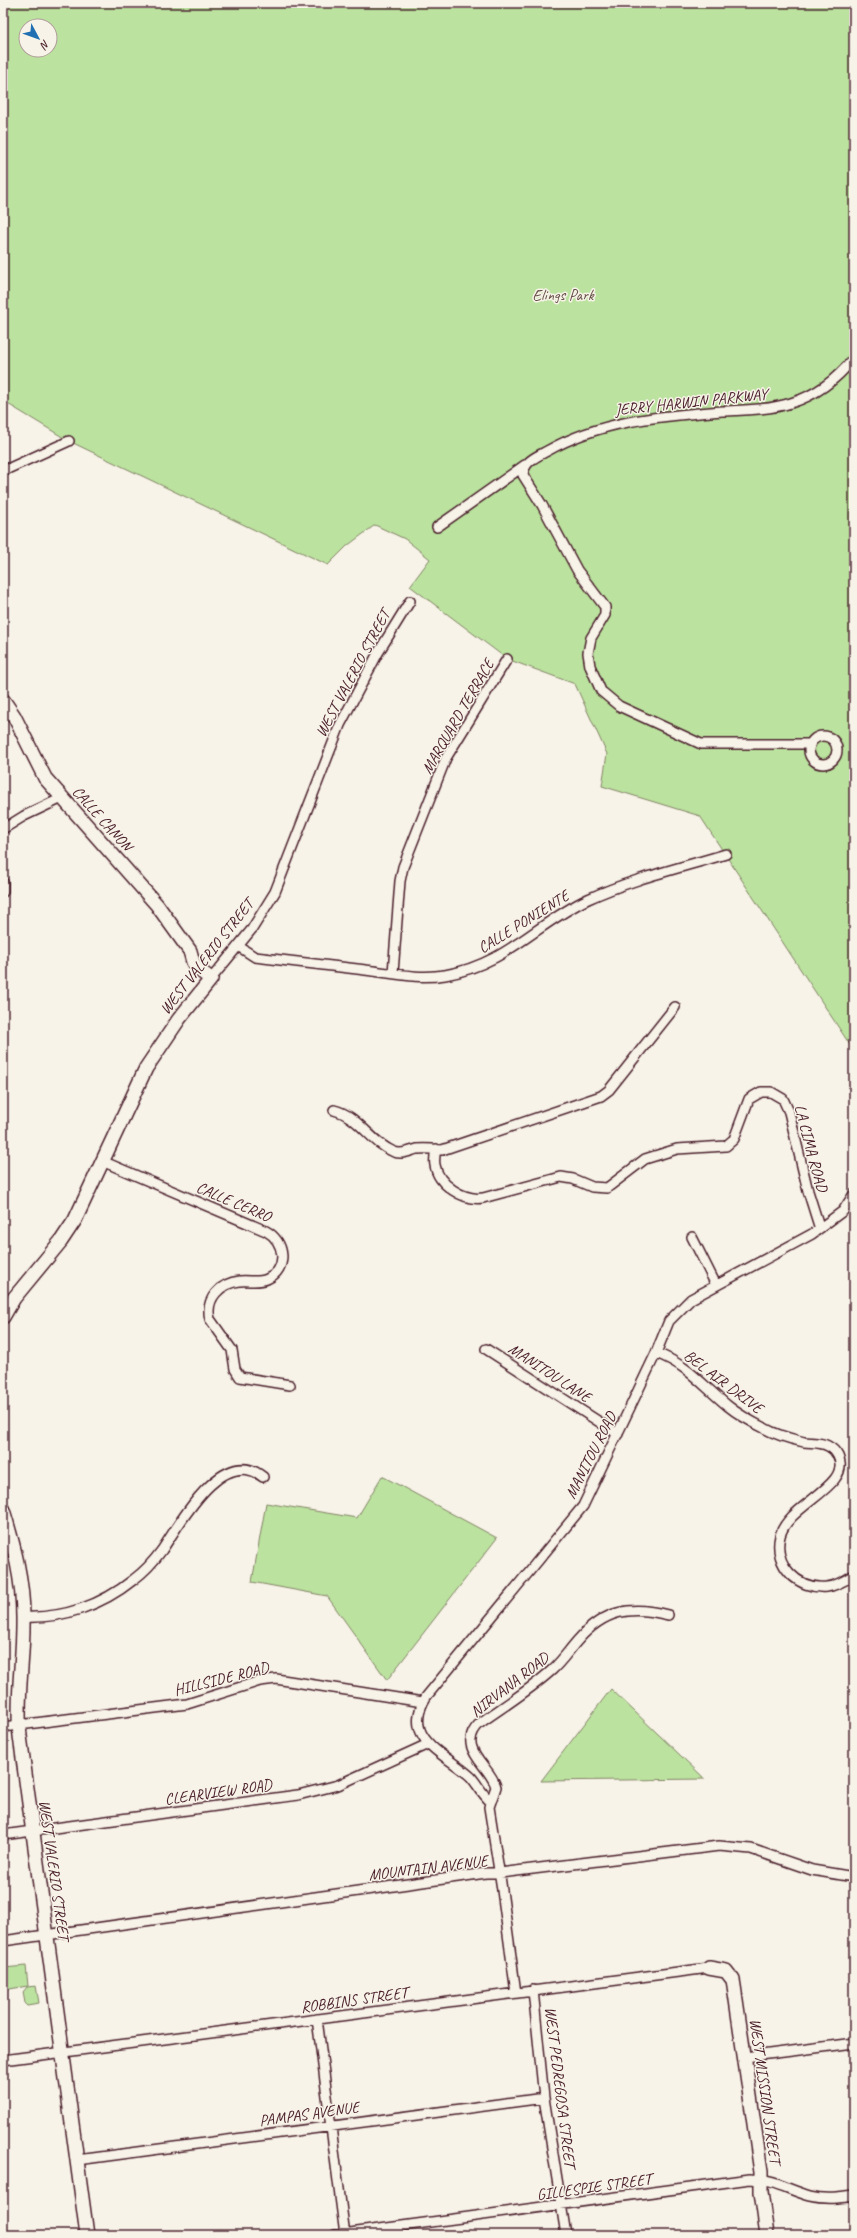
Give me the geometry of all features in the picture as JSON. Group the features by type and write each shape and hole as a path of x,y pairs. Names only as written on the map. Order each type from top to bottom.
{"street":[{"name":"JERRY HARWIN PARKWAY","path":"437,527 525,465 556,446 607,426 655,417 771,408 790,404 806,398 831,382 854,358"},
{"path":"3,471 69,441"},
{"path":"525,465 523,475 542,504 577,570 605,607 605,615 591,638 588,653 590,666 601,691 619,706 701,744 810,744"},
{"name":"WEST VALERIO STREET","path":"3,1317 18,1292 61,1241 75,1220 146,1068 209,977 252,929 275,892 340,724 378,653 410,601"},
{"name":"MARQUARD TERRACE","path":"393,973 400,882 403,867 446,758 507,659"},
{"name":"CALLE CANON","path":"3,700 14,716 40,770 62,798 157,905 190,950 195,966 200,973 209,977"},
{"path":"3,829 24,816 62,798"},
{"name":"CALLE PONIENTE","path":"238,946 256,957 409,976 444,975 484,964 500,956 547,923 588,899 617,887 726,854"},
{"path":"3,882 3,892"},
{"path":"334,1110 349,1116 390,1151 401,1154 416,1149 442,1150 601,1096 609,1090 675,1007"},
{"name":"LA CIMA ROAD","path":"436,1150 435,1166 438,1176 450,1187 472,1198 483,1198 561,1177 573,1179 592,1187 602,1189 612,1186 645,1159 685,1148 726,1146 734,1139 749,1099 761,1092 771,1092 783,1099 790,1112 808,1191 819,1226"},
{"name":"CALLE CERRO","path":"102,1161 266,1231 275,1237 282,1252 281,1263 276,1272 262,1281 239,1281 223,1287 211,1299 209,1313 210,1318 232,1350 235,1369 240,1377 244,1379 290,1385"},
{"name":"MANITOU ROAD","path":"490,1801 471,1778 428,1744 419,1724 419,1712 423,1702 583,1506 656,1353 664,1329 674,1315 691,1299 812,1234 819,1226 843,1211 854,1194"},
{"path":"692,1237 716,1285"},
{"name":"MANITOU LANE","path":"486,1349 618,1434"},
{"name":"BEL AIR DRIVE","path":"656,1353 688,1370 729,1407 745,1418 785,1436 827,1445 836,1452 840,1462 836,1479 786,1521 779,1537 780,1555 785,1567 793,1577 809,1586 831,1586 854,1575"},
{"path":"23,1617 59,1615 82,1609 114,1594 146,1568 161,1551 193,1504 220,1477 229,1472 241,1470 253,1471 263,1477"},
{"name":"WEST VALERIO STREET","path":"3,1510 20,1571 23,1617 19,1675 19,1725 87,2235"},
{"name":"NIRVANA ROAD","path":"490,1801 496,1787 495,1782 485,1770 472,1745 472,1735 477,1726 551,1672 578,1640 600,1621 616,1613 633,1609 668,1615"},
{"name":"HILLSIDE ROAD","path":"3,1727 186,1704 260,1680 276,1678 423,1702"},
{"name":"CLEARVIEW ROAD","path":"3,1835 298,1795 338,1784 428,1744"},
{"path":"490,1801 489,1807 500,1873 516,1993"},
{"name":"MOUNTAIN AVENUE","path":"3,1940 478,1874 500,1873 711,1847 735,1846 756,1850 812,1870 854,1877"},
{"name":"ROBBINS STREET","path":"3,2060 709,1968"},
{"name":"WEST MISSION STREET","path":"709,1968 726,1971 733,1980 745,2057 767,2235"},
{"name":"WEST PEDREGOSA STREET","path":"533,1990 544,2098 566,2235"},
{"path":"317,2019 342,2235"},
{"path":"745,2057 854,2043"},
{"name":"PAMPAS AVENUE","path":"77,2160 330,2125 544,2098"},
{"name":"GILLESPIE STREET","path":"342,2235 761,2180 773,2182 810,2196 834,2198 854,2196"}],"green space":[{"name":"Elings Park","path":"3,3 854,3 854,1051 700,816 602,786 607,754 575,684 507,659 410,586 430,559 405,539 375,525 347,546 328,565 69,441 3,401"},
{"path":"382,1476 497,1538 387,1680 327,1596 252,1582 266,1503 357,1518"},
{"path":"611,1689 705,1779 541,1781"},
{"path":"26,1966 28,1986 3,1990 3,1968"},
{"path":"36,1986 39,2003 27,2005 25,2003 23,1992 27,1987"}]}
